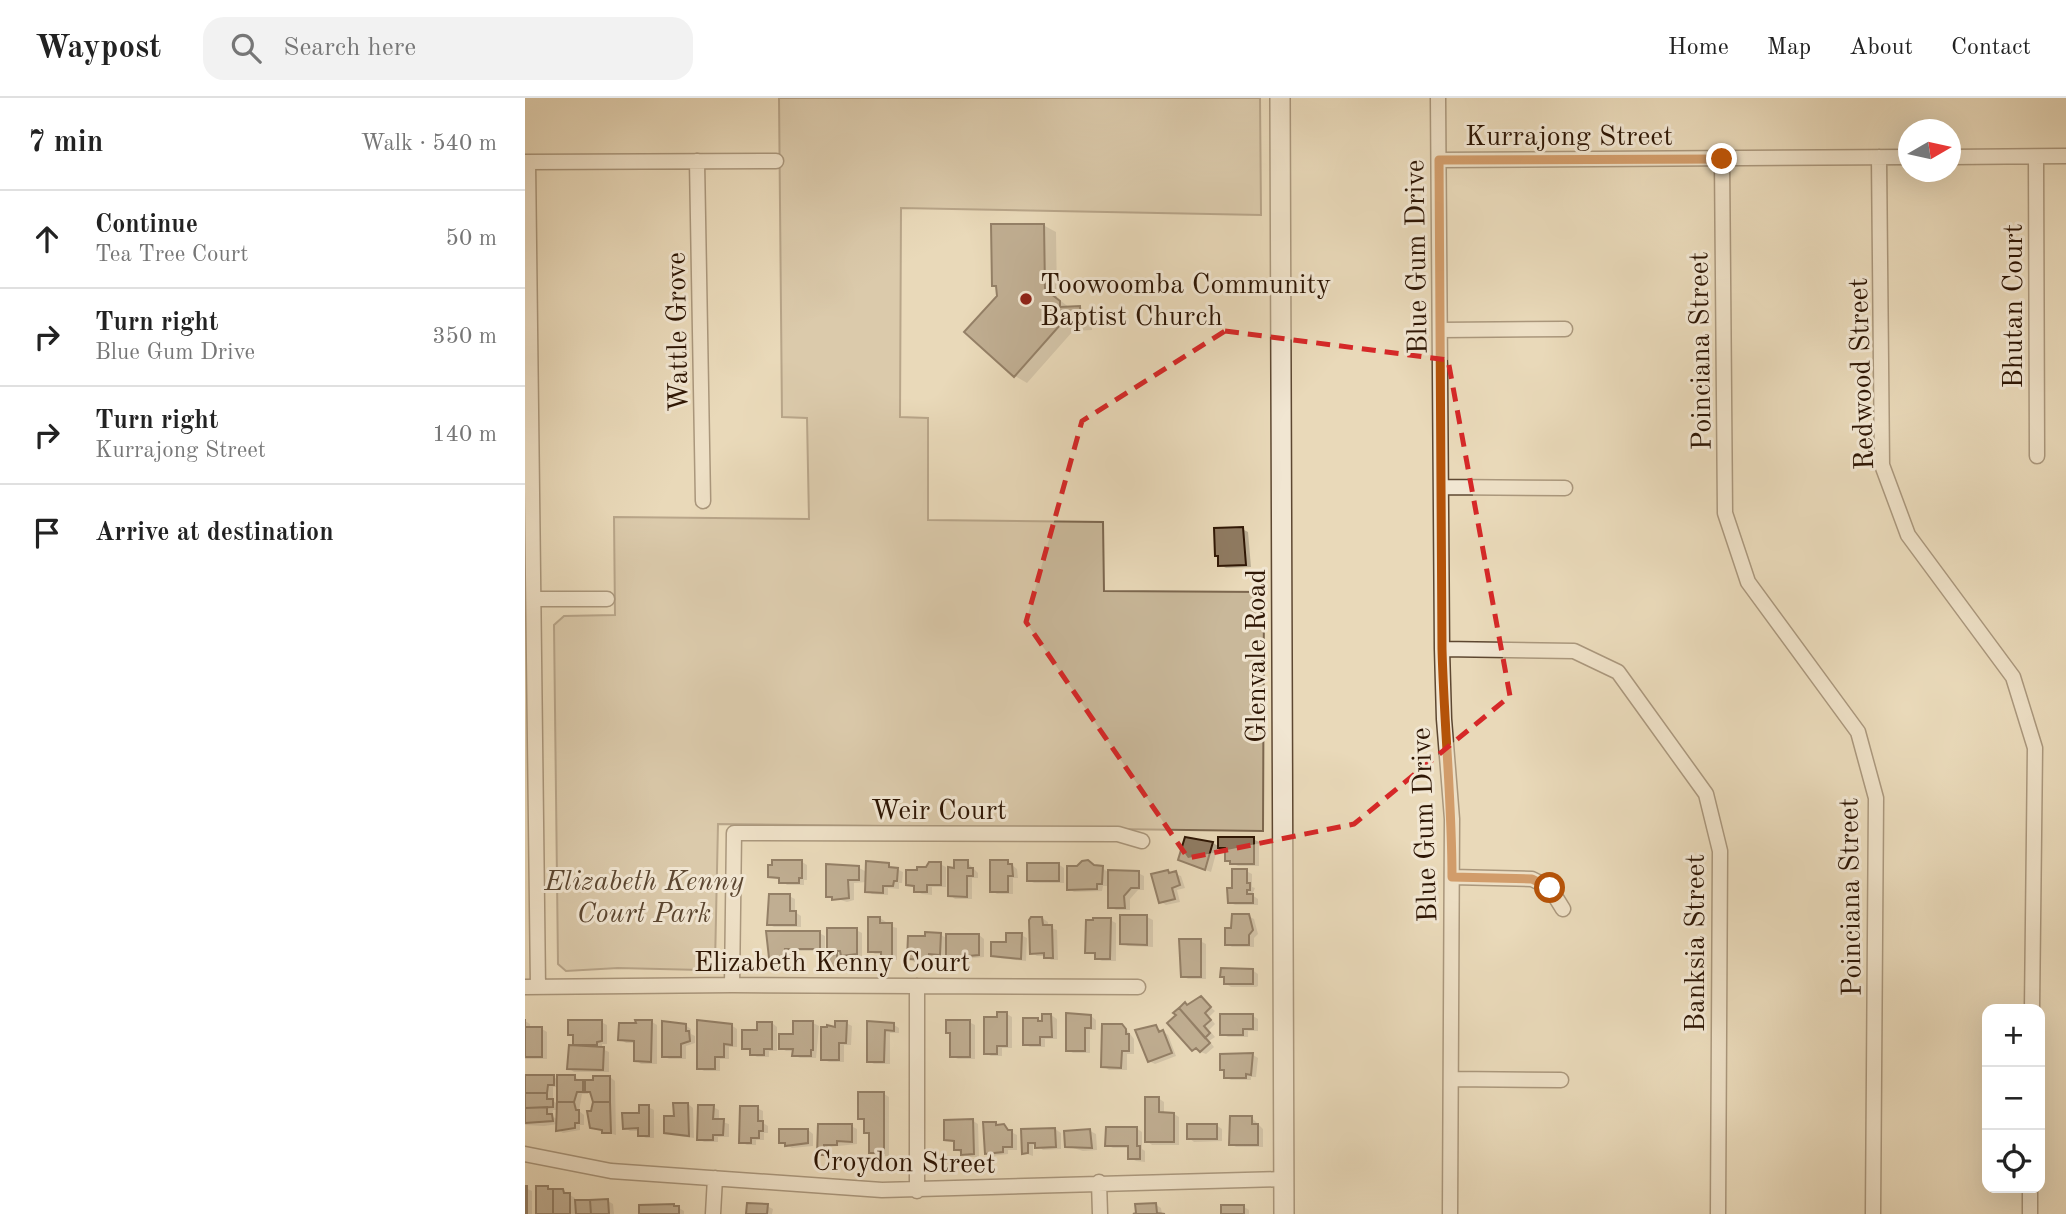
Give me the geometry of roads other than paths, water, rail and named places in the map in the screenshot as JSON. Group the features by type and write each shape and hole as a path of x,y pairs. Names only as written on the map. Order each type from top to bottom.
{"street":[{"name":"Glenvale Road","path":"1280,98 1284,1214"},
{"name":"Blue Gum Drive","path":"1438,98 1442,649 1452,820 1450,1214"},
{"path":"1961,157 2066,156"},
{"name":"Redwood Street","path":"1879,157 1882,465 1908,535 2013,677 2035,748 2032,1004"},
{"name":"Kurrajong Street","path":"1439,160 1898,157"},
{"name":"Bhutan Court","path":"2036,157 2037,456"},
{"name":"Poinciana Street","path":"1722,159 1725,513 1748,582 1858,732 1876,797 1873,1214"},
{"path":"532,987 530,703 534,599 528,488 526,162 776,161"},
{"name":"Wattle Grove","path":"697,162 703,501"},
{"path":"1441,330 1565,329"},
{"path":"1441,487 1565,488"},
{"path":"534,599 607,599"},
{"name":"Banksia Street","path":"1442,649 1574,651 1618,672 1706,794 1720,851 1718,1214"},
{"name":"Weir Court","path":"732,985 734,833 1118,834 1142,841"},
{"path":"1452,877 1532,879 1550,888 1563,909"},
{"path":"917,986 917,1191"},
{"name":"Elizabeth Kenny Court","path":"532,987 1139,987"},
{"path":"1451,1079 1561,1080"},
{"name":"Croydon Street","path":"525,1154 611,1171 917,1191 1099,1182 1284,1179"},
{"path":"713,1214 715,1178"},
{"path":"1099,1182 1100,1214"},
{"path":"2030,1193 2030,1214"}],"place":[{"name":"Toowoomba Community Baptist Church","path":"1026,299"}],"park label":[{"name":"Elizabeth Kenny Court Park","path":"644,896"}]}
